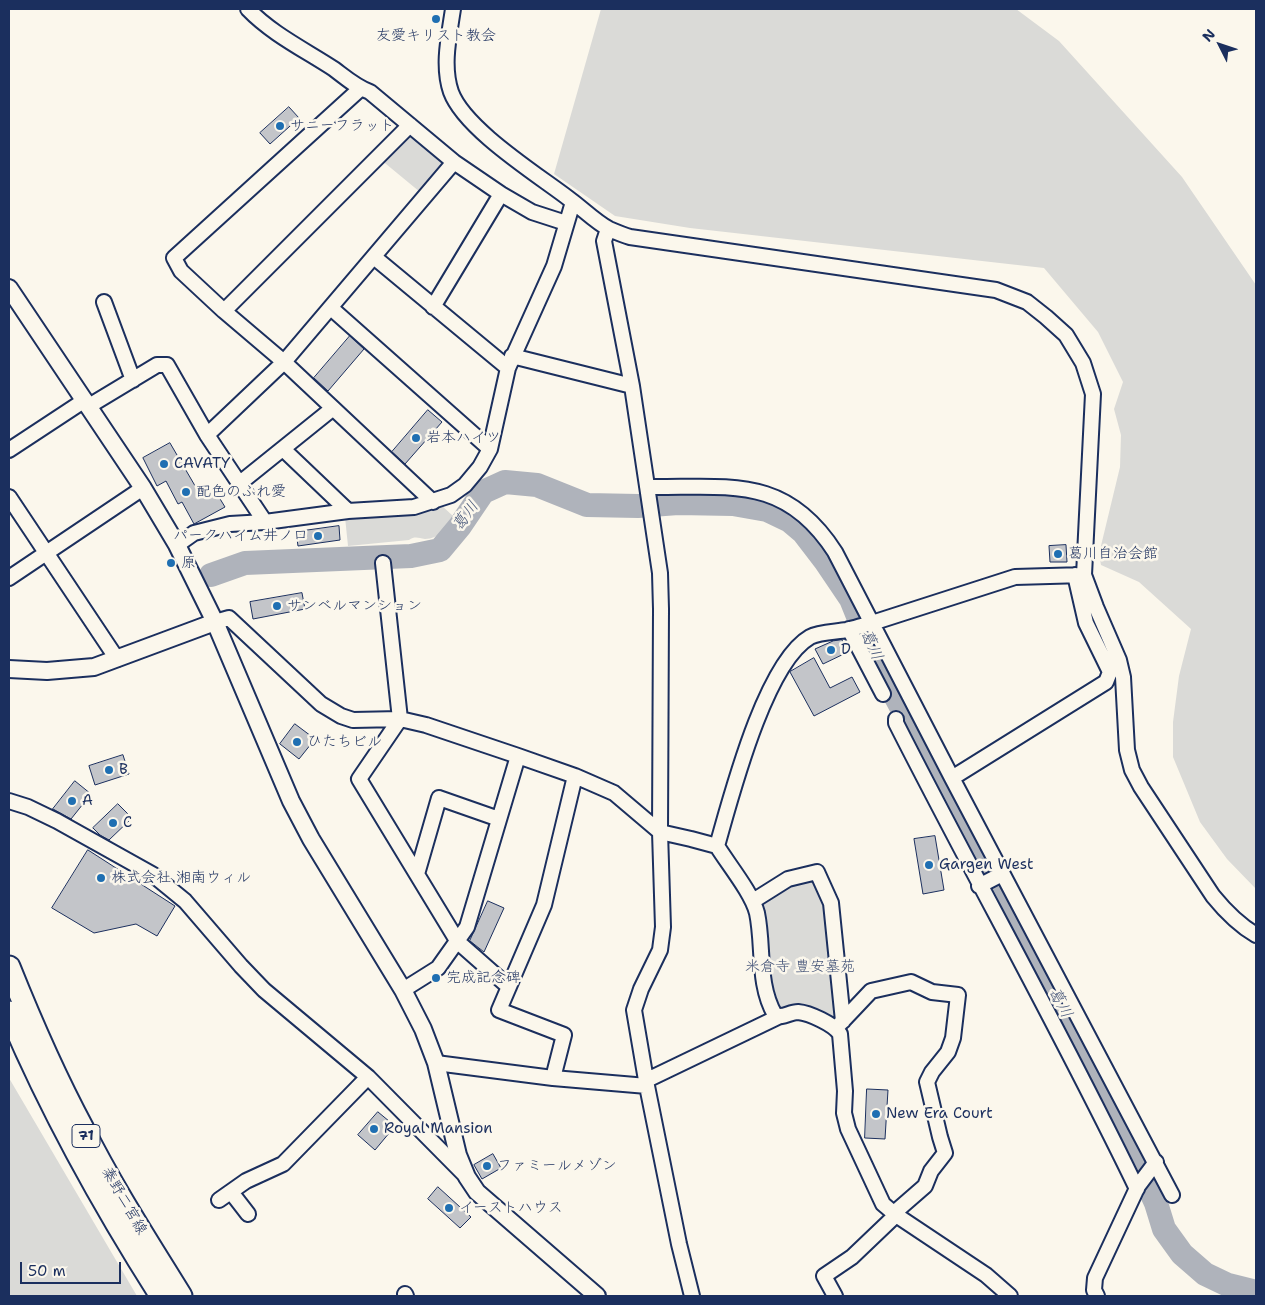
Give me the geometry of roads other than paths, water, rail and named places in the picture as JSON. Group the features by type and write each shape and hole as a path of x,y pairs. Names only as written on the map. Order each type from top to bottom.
{"main road":[{"name":"秦野二宮線","path":"9,967 48,1057 83,1130 132,1217 181,1296"},
{"name":"秦野二宮線","path":"9,1012 69,1141 119,1230 161,1296"}],"street":[{"path":"248,9 281,36 335,70 360,89 370,92 454,162 501,194 532,212 566,223"},
{"path":"453,9 448,45 447,75 452,93 462,111 479,129 504,150 608,229 630,238 996,290 1027,302 1066,335 1083,363 1093,394 1079,575 1086,623 1110,672 1106,682 952,778"},
{"path":"360,89 174,258 181,271 224,311 284,362 432,502"},
{"path":"224,311 410,125"},
{"path":"207,435 284,362 454,162"},
{"path":"433,306 501,194"},
{"path":"177,545 194,533 230,524 265,522 348,511 414,507 450,495 465,484 480,467 490,449 510,362 554,266 573,202"},
{"path":"608,229 604,241 632,386 660,574 660,832 663,927 660,950 641,989 634,1010 679,1244 692,1296"},
{"path":"374,257 433,306 510,362 632,386"},
{"path":"9,288 143,488 177,545 216,622 291,801 311,839 403,990 423,1029 436,1063 458,1155 467,1177"},
{"path":"104,302 133,380"},
{"path":"330,308 490,449"},
{"path":"9,450 87,403 133,380 157,365 167,365 207,435 265,522"},
{"path":"240,483 332,409"},
{"path":"282,449 348,511"},
{"path":"9,578 143,488"},
{"path":"647,488 751,489 778,498 817,525 826,537 1154,1164 1172,1195"},
{"path":"9,497 117,660"},
{"path":"383,563 400,720 359,779 458,942 509,987"},
{"path":"717,846 751,733 782,667 789,656 811,636 849,630 1015,577 1079,575"},
{"path":"1079,575 1096,607 1119,660 1123,677 1127,750 1132,770 1141,787 1214,896 1227,913 1256,936"},
{"path":"9,669 47,671 94,667 229,618 322,704 341,716 353,720 400,720 426,725 518,756 575,776 614,793 660,832 691,838 717,846 753,901 757,913 766,991 773,1012 778,1017"},
{"path":"849,630 882,694"},
{"path":"896,719 896,723 979,886 1050,1015 1138,1187"},
{"path":"403,990 438,968 467,927 518,756"},
{"path":"553,1078 564,1035 499,1010 544,905 575,776"},
{"path":"417,874 439,798 499,819"},
{"path":"9,801 58,822 152,874 185,901 240,966 264,990 368,1076 467,1177 477,1192 597,1296"},
{"path":"753,901 788,879 817,872 831,903 845,1091 844,1112 848,1129 883,1204 986,1275 1010,1296"},
{"path":"979,886 1002,874"},
{"path":"835,1296 824,1276 852,1257 925,1186 931,1171 945,1153 928,1082 932,1072 948,1052 954,1038 958,995 932,992 911,982 871,990 839,1024"},
{"path":"436,1063 553,1078 647,1083 778,1017 796,1012 805,1013 839,1024"},
{"path":"219,1200 246,1181 283,1164 368,1076"},
{"path":"1097,1296 1094,1290 1094,1278 1138,1187 1154,1164"},
{"path":"231,1192 248,1214"}],"waterway":[{"name":"葛川","path":"211,575 245,563 411,556 440,550 460,526 483,492 505,482 537,485 587,505 733,504 767,510 790,521 803,532 851,599 870,646 890,686 1042,974 1092,1063 1156,1203 1164,1229 1182,1254 1205,1274 1228,1285 1256,1292"}],"place":[{"name":"友愛キリスト教会","path":"436,19"},
{"name":"サニーフラット","path":"280,126"},
{"name":"岩本ハイツ","path":"416,438"},
{"name":"CAVATY","path":"164,464"},
{"name":"配色のふれ愛","path":"186,492"},
{"name":"パークハイム井ノ口","path":"318,536"},
{"name":"葛川自治会館","path":"1058,554"},
{"name":"原","path":"171,563"},
{"name":"サンベルマンション","path":"277,606"},
{"name":"D","path":"831,650"},
{"name":"ひたちビル","path":"297,742"},
{"name":"B","path":"109,770"},
{"name":"A","path":"72,801"},
{"name":"C","path":"113,823"},
{"name":"Gargen West","path":"929,865"},
{"name":"株式会社 湘南ウィル","path":"101,878"},
{"name":"完成記念碑","path":"436,978"},
{"name":"New Era Court","path":"876,1114"},
{"name":"Royal Mansion","path":"374,1129"},
{"name":"ファミールメゾン","path":"487,1166"},
{"name":"イーストハウス","path":"449,1208"}],"park label":[{"name":"米倉寺 豊安墓苑","path":"800,967"}]}
